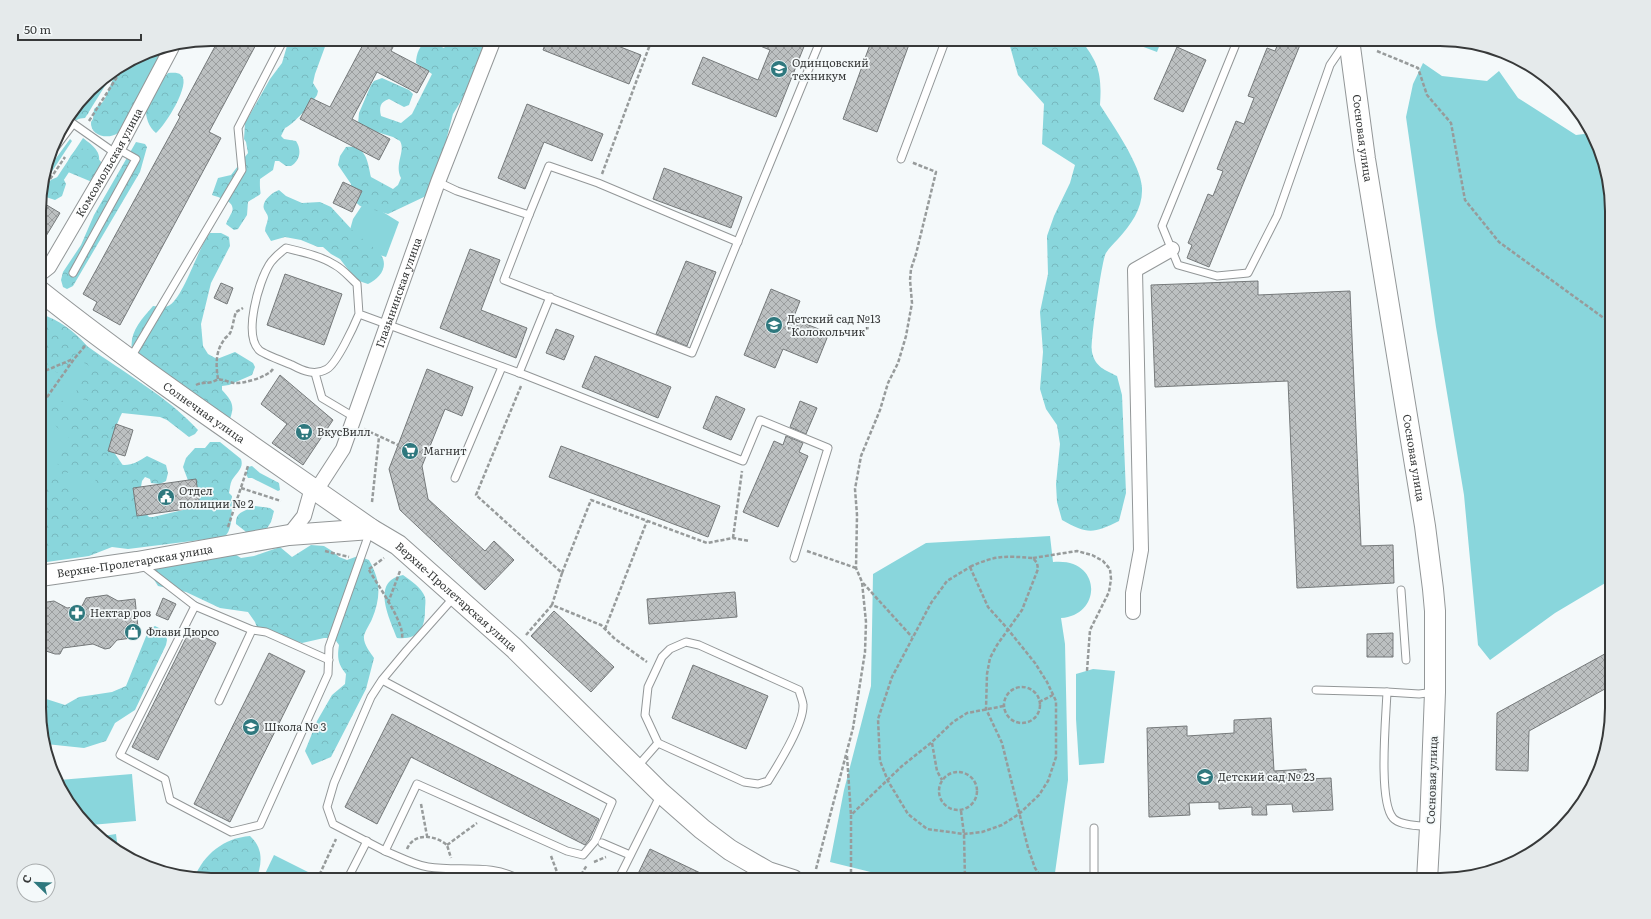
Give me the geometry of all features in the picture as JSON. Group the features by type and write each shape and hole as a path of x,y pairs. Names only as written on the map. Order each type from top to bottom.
{"street":[{"name":"Глазынинская улица","path":"312,488 321,483 358,423 387,325 438,182 491,46"},
{"name":"Сосновая улица","path":"1349,46 1365,159 1424,526 1435,611 1435,692 1427,873"},
{"name":"Комсомольская улица","path":"46,269 49,267 116,151 169,52"},
{"path":"1133,612 1133,593 1141,550 1135,270 1172,249"},
{"name":"Солнечная улица","path":"46,296 130,360 371,529"},
{"path":"289,535 304,516 312,488"},
{"name":"Верхне-Пролетарская улица","path":"46,575 137,562 289,535 371,529 398,545 514,648 637,767 661,793 702,829 762,873"}],"lane":[{"path":"130,360 242,170 238,128 280,46"},
{"path":"738,242 598,182 549,166 504,280 692,353 738,242 818,46"},
{"path":"901,159 943,46"},
{"path":"1235,46 1162,226 1178,265 1218,276 1248,273 1277,216 1330,65 1343,46"},
{"path":"72,123 116,151 136,159 73,273"},
{"path":"438,182 457,191 529,215"},
{"path":"286,248 300,251 336,265 357,284 359,314 339,353 328,369 315,373 302,370 259,350 253,338 252,324 260,284 270,264 278,254 286,248"},
{"path":"522,374 550,297"},
{"path":"359,314 522,374 743,461 760,420 828,448 794,558"},
{"path":"454,478 502,367"},
{"path":"315,373 322,398 358,423"},
{"path":"195,606 120,755 165,779 170,800 231,832 260,825 328,674 329,647 371,529"},
{"path":"137,562 195,606 252,630 266,632 329,660"},
{"path":"1401,590 1406,660"},
{"path":"455,596 398,660 371,697 334,783 327,807 333,824 405,859 428,867 493,870 503,873"},
{"path":"219,701 252,630"},
{"path":"686,642 699,645 799,690 804,706 799,723 781,760 768,781 758,784 744,782 658,743 645,715 648,687 662,657 670,649 686,642"},
{"path":"382,680 612,802 595,841 583,855 566,851 417,784 385,850"},
{"path":"1316,690 1419,694 1435,692"},
{"path":"1387,692 1384,782 1388,808 1392,817 1399,822 1430,827"},
{"path":"637,767 658,743"},
{"path":"621,873 661,793"},
{"path":"1094,828 1094,873"},
{"path":"351,873 367,841"},
{"path":"602,843 630,855"}],"path":[{"path":"598,182 649,46"},
{"path":"1377,51 1418,68 1427,95 1451,123 1465,200 1500,242 1605,319"},
{"path":"816,869 853,728 865,652 866,622 862,582 856,568 857,515 855,489 861,456 880,410 888,383 898,363 906,336 912,303 910,280 911,269 936,172 901,159"},
{"path":"218,379 216,367 218,352 224,340 231,332 232,323 236,312 239,309 256,304"},
{"path":"46,399 74,359 89,341"},
{"path":"194,386 200,383 212,383 218,379 234,383 245,382 263,376 272,372 276,358"},
{"path":"46,371 74,359"},
{"path":"522,374 476,495 562,573"},
{"path":"358,423 379,436 398,445"},
{"path":"372,502 379,436"},
{"path":"733,538 743,461"},
{"path":"228,528 248,465"},
{"path":"241,488 281,501"},
{"path":"514,648 552,605 562,573 591,500 707,543 733,538 749,541"},
{"path":"605,630 647,520"},
{"path":"798,548 856,568"},
{"path":"318,550 360,560 368,570 398,618 403,634 398,660"},
{"path":"970,567 988,607 1035,663 1053,695 1056,702 1056,757 1048,781 1039,795 1020,814 1002,825 982,832 964,834 927,829 908,814 888,780 880,761 878,719 892,677 931,603 947,581 970,567 996,557 1007,556 1033,558 1077,551 1092,555 1103,561 1110,568 1112,580 1109,592 1090,630 1086,670"},
{"path":"368,570 388,554"},
{"path":"1033,558 1037,563 1038,569 1022,610 996,646 990,658 987,674 986,709 1002,743 1028,848 1038,873"},
{"path":"388,602 401,567"},
{"path":"862,582 912,637"},
{"path":"552,605 601,626 615,639 657,668"},
{"path":"1018,688 1029,689 1034,692 1039,702 1039,708 1034,718 1024,723 1018,723 1008,717 1004,706 1007,694 1018,688"},
{"path":"1039,702 1053,695"},
{"path":"851,815 902,766 932,742 953,722 967,714 1004,706"},
{"path":"932,742 937,771 942,780"},
{"path":"846,753 851,815 851,873"},
{"path":"959,772 970,776 977,787 975,799 972,805 961,811 948,808 940,799 938,792 942,780 946,775 959,772"},
{"path":"417,784 427,836"},
{"path":"961,811 964,834 965,873"},
{"path":"447,845 488,816"},
{"path":"320,873 340,828"},
{"path":"405,859 409,844 427,836 442,841 447,845 451,855 450,868"},
{"path":"546,842 557,873"},
{"path":"582,873 587,865 619,851"}],"green space":[{"path":"287,46 325,46 313,83 318,91 317,95 307,108 285,128 281,136 284,139 296,141 299,148 298,158 291,166 286,166 279,161 275,161 273,170 260,179 260,194 248,202 247,215 238,229 234,230 226,224 232,212 232,205 226,200 212,195 218,178 231,175 248,153 244,139 245,123 270,79 282,63"},
{"path":"440,46 444,48 445,46 483,46 472,83 453,114 447,137 446,156 426,196 388,214 360,206 349,196 351,184 338,165 340,156 346,147 353,147 362,152 367,161 371,177 393,189 398,185 401,178 399,173 399,163 402,149 400,141 393,137 361,127 358,124 359,113 371,85 374,81 382,78 409,90 413,94 409,105 404,107 389,99 381,105 381,116 401,123 412,114 432,74 416,63 421,47"},
{"path":"1010,46 1085,46 1095,62 1100,77 1100,105 1125,145 1137,168 1142,188 1142,195 1138,209 1132,222 1109,249 1104,258 1094,319 1092,346 1093,357 1098,365 1117,376 1122,395 1126,493 1119,521 1103,528 1090,531 1078,528 1062,520 1057,502 1056,484 1060,444 1057,425 1046,409 1040,389 1043,352 1040,312 1048,274 1047,236 1054,216 1070,183 1075,165 1042,144 1044,104 1018,75"},
{"path":"1141,46 1159,46 1157,52"},
{"path":"160,54 118,133 109,136 100,135 93,131 91,122 122,73 138,63"},
{"path":"152,57 150,63 144,66 136,65"},
{"path":"1423,63 1442,76 1487,81 1499,71 1518,98 1576,135 1586,134 1596,158 1604,190 1605,583 1555,613 1490,660 1478,645 1464,495 1436,327 1406,117 1413,84"},
{"path":"129,68 138,74 143,83 140,103 134,116 121,126 97,124 93,119 94,109 101,104 107,95 113,80"},
{"path":"168,73 180,74 183,80 183,86 171,114 156,133 148,122 146,108 162,80"},
{"path":"106,84 85,118 76,119 87,102"},
{"path":"95,93 88,114 74,121 80,111"},
{"path":"83,138 96,149 99,156 98,165 71,169 54,195 48,191"},
{"path":"70,139 72,141 51,173 54,161"},
{"path":"136,142 145,144 147,147 140,172 73,286 67,289 63,287 61,280 63,272 81,245 94,215"},
{"path":"78,148 91,150 102,163 92,182 68,172 67,165 69,158"},
{"path":"58,177 64,180 66,184 62,196 55,200 46,197 48,183 52,179"},
{"path":"279,190 286,196 302,203 320,202 331,207 355,233 379,252 384,262 380,275 368,284 356,280 340,259 323,247 318,247 301,240 285,237 271,241 265,231 268,215 264,209 264,203 268,197"},
{"path":"365,201 399,222 386,257 346,244 353,219"},
{"path":"210,233 221,233 229,237 230,246 211,283 201,324 203,346 208,354 217,359 235,352 253,363 255,367 252,375 229,385 222,386 222,390 229,398 232,406 232,413 228,424 132,351 132,338 140,321 153,306 166,307 174,302 185,284 200,249"},
{"path":"46,316 66,327 87,346 145,385 173,406 198,430 195,434 189,437 167,420 160,417 122,413 117,424 111,449 111,461 125,465 134,463 147,456 166,465 168,473 166,481 160,484 151,483 150,479 145,477 142,481 138,504 149,517 183,510 186,507 189,483 183,467 186,458 195,448 205,448 210,442 220,442 241,459 242,465 240,470 230,485 229,493 232,496 231,524 227,534 224,537 128,549 112,547 89,556 46,562 46,476 59,481 66,486 80,501 91,504 98,503 101,499 100,495 92,489 99,474 97,471 92,473 86,480 81,479 71,471 63,475 57,468 61,449 68,442 69,435 56,426 51,416 49,407 52,401 59,400 71,404 85,412 89,410 92,402 81,399 76,394 78,382 89,370 88,365 80,361 61,375 46,363"},
{"path":"46,327 109,372 105,439 124,467 136,535 46,549"},
{"path":"252,466 260,473 279,483 280,490 278,491 252,478 248,478 246,474 248,467"},
{"path":"255,506 270,508 274,511 271,522 266,530 248,535 236,524 236,520 241,512"},
{"path":"1050,536 1053,562 1069,563 1081,568 1088,577 1091,587 1090,598 1084,608 1074,615 1061,618 1065,644 1068,780 1055,873 875,873 830,862 844,790 871,686 873,574 926,543"},
{"path":"311,545 324,546 339,557 347,560 358,556 369,560 378,582 378,596 375,611 364,636 366,645 374,658 366,689 331,757 312,765 305,751 317,721 332,695 345,684 346,674 341,667 338,657 339,645 334,638 324,638 302,643 258,630 255,622 248,612 220,608 186,592 158,586 153,578 154,569 233,553 241,558 254,556 280,547 292,557"},
{"path":"403,575 416,584 423,593 425,597 425,617 422,628 415,635 397,638 387,611 385,593 387,585 393,579"},
{"path":"155,626 165,631 167,640 135,710 115,723 106,741 84,748 50,744 47,729 46,699 65,705 79,697 112,692 126,686 149,629"},
{"path":"1093,669 1115,671 1104,763 1079,765 1076,719 1076,674"},
{"path":"132,774 136,821 94,825 80,808 62,780"},
{"path":"116,834 117,843 111,839 106,835"},
{"path":"250,836 258,846 260,851 260,868 258,873 196,873 203,862 216,849 223,844 241,837"},
{"path":"274,855 310,873 265,873"}],"building":[{"path":"215,46 255,46 209,132 221,138 120,325 93,310 97,302 83,294 180,117 178,115"},
{"path":"362,46 394,46 391,51 429,71 417,93 377,72 352,119 390,139 379,160 300,119 311,98 330,107"},
{"path":"544,46 618,46 641,55 629,84 543,50"},
{"name":"Одинцовский техникум","path":"760,46 804,46 776,117 692,84 703,57 758,80 770,50"},
{"path":"869,46 908,46 877,132 843,119"},
{"path":"1277,46 1300,46 1209,267 1187,258 1192,245 1188,243 1208,194 1213,196 1223,171 1217,169 1236,121 1244,124 1254,98 1248,96 1267,48 1275,51"},
{"path":"1177,47 1206,60 1183,112 1154,99"},
{"path":"527,104 603,134 592,161 544,142 525,189 498,178"},
{"path":"664,168 742,197 731,228 653,199"},
{"path":"343,182 362,191 352,212 333,203"},
{"path":"46,205 60,213 46,236"},
{"path":"470,249 500,260 481,310 527,328 516,358 440,328"},
{"path":"686,261 716,272 687,346 656,334"},
{"path":"285,274 342,294 324,345 267,325"},
{"path":"1258,281 1258,295 1350,291 1361,546 1393,545 1394,583 1297,588 1288,381 1155,387 1151,285"},
{"path":"221,283 233,288 227,304 214,298"},
{"path":"771,289 800,301 793,319 829,333 817,363 783,349 775,368 744,355"},
{"path":"556,329 574,336 564,360 546,353"},
{"path":"595,356 671,387 658,418 582,387"},
{"path":"427,369 473,387 462,416 445,409 422,466 428,499 485,551 494,541 514,560 485,590 400,510 389,469"},
{"path":"280,375 333,420 303,465 272,443 287,424 261,404"},
{"path":"716,396 745,409 731,440 703,428"},
{"path":"800,401 817,408 806,434 790,427"},
{"path":"116,424 133,430 125,456 108,451"},
{"path":"786,436 803,443 799,452 808,456 778,527 743,512 774,441 783,445"},
{"path":"561,446 720,506 708,537 549,477"},
{"name":"Отдел полиции № 2","path":"196,479 200,507 137,516 133,488"},
{"path":"735,592 737,617 649,624 647,599"},
{"path":"107,595 118,601 135,599 139,637 117,640 110,648 105,649 93,644 63,648 60,654 46,651 46,602 54,601 67,608 82,606 86,598"},
{"path":"163,598 176,604 168,620 156,615"},
{"path":"554,611 614,667 591,692 531,636"},
{"path":"190,630 216,643 158,760 132,747"},
{"path":"1393,633 1393,657 1367,657 1367,634"},
{"path":"269,653 305,671 230,822 194,804"},
{"path":"1605,654 1605,689 1529,731 1528,771 1496,770 1497,713"},
{"path":"693,665 768,696 746,749 672,718"},
{"path":"392,714 599,819 589,840 585,845 411,757 377,824 345,807"},
{"path":"1271,718 1274,771 1306,769 1307,779 1331,778 1333,810 1293,812 1292,804 1266,805 1267,815 1252,815 1252,807 1219,809 1219,802 1189,803 1190,815 1149,817 1147,728 1187,726 1187,736 1234,733 1234,720"},
{"path":"650,849 700,873 638,873"}],"place":[{"name":"Одинцовский техникум","path":"779,69"},
{"name":"Детский сад №13 \"Колокольчик\"","path":"774,325"},
{"name":"ВкусВилл","path":"304,432"},
{"name":"Магнит","path":"410,451"},
{"name":"Отдел полиции № 2","path":"166,497"},
{"name":"Нектар роз","path":"77,613"},
{"name":"Флави Дюрсо","path":"133,632"},
{"name":"Школа № 3","path":"251,727"},
{"name":"Детский сад № 23","path":"1205,777"}]}
